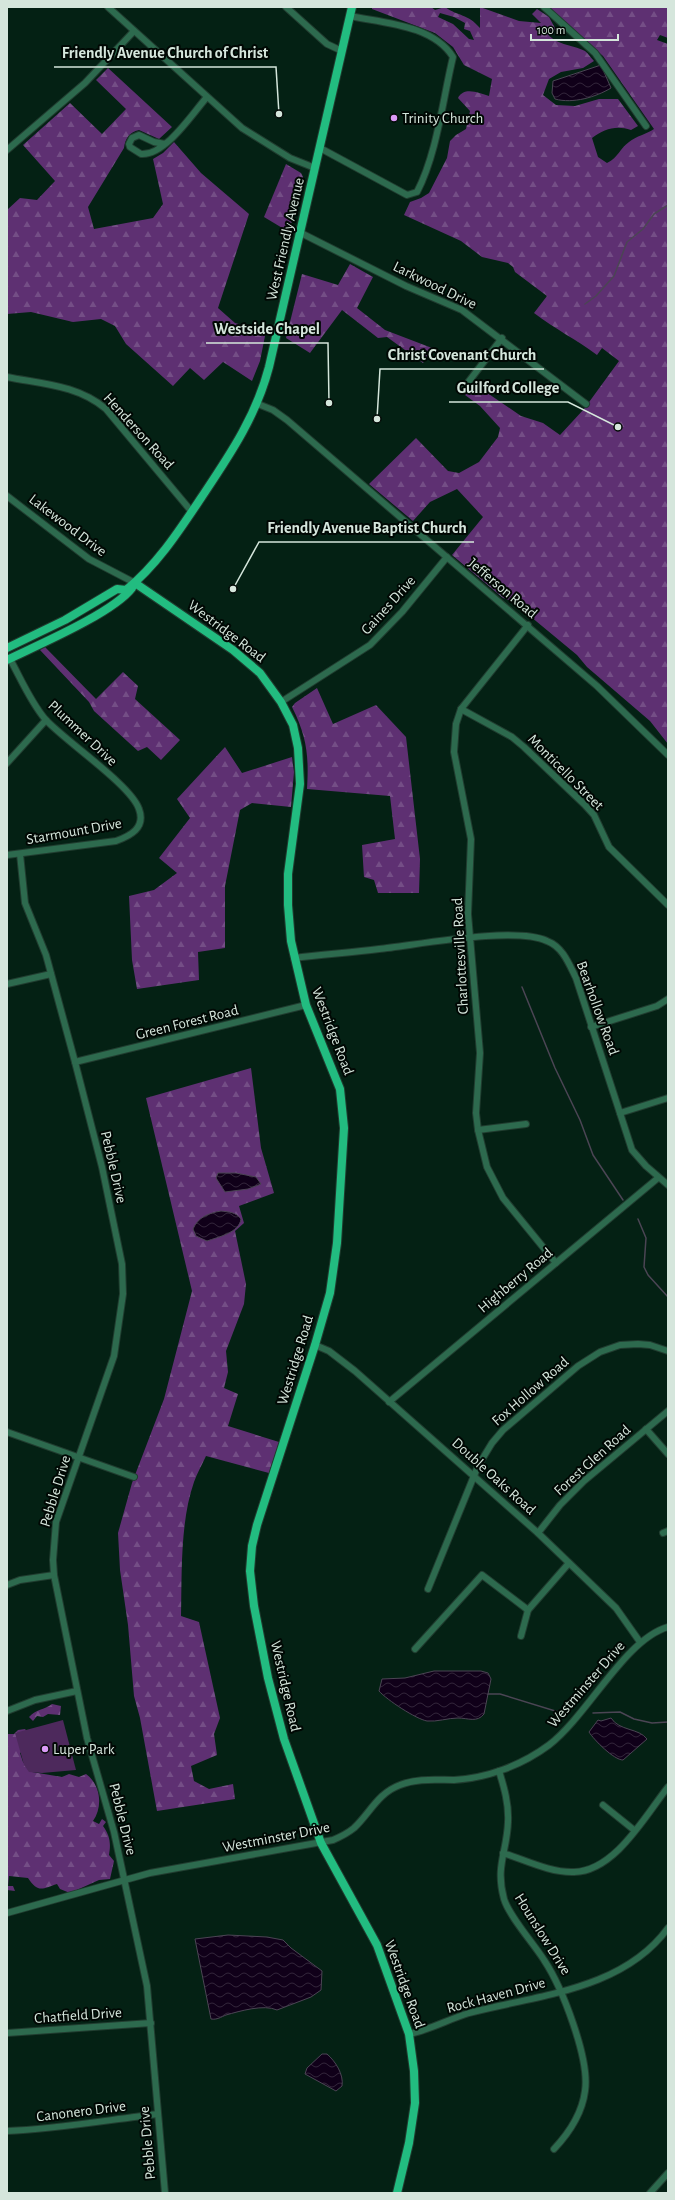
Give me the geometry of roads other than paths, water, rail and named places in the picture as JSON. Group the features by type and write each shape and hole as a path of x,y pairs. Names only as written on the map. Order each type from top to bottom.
{"main road":[{"name":"West Friendly Avenue","path":"7,648 65,620 117,589 126,590 135,583 157,560 192,512 238,443 258,404 270,367 352,7"},
{"name":"West Friendly Avenue","path":"8,659 108,609 126,596 135,583"},
{"name":"Westridge Road","path":"135,583 248,661 267,680 282,702 293,726 298,748 301,769 299,799 288,874 288,905 294,958 306,1005 336,1078 344,1113 335,1259 330,1293 315,1345 257,1525 252,1546 250,1571 254,1606 284,1739 321,1843 377,1945 409,2034 414,2071 415,2103 409,2143 397,2193"}],"street":[{"path":"108,7 234,122 265,144 290,158 315,168"},
{"path":"286,7 327,44 342,50"},
{"path":"544,7 594,53 646,126"},
{"path":"320,148 407,195 417,192 430,154 443,106 453,57 448,49 431,36 418,31 350,16"},
{"path":"7,150 85,83 134,31"},
{"path":"165,144 154,142 139,135 132,138 129,144 137,152 145,154 156,152 165,144 207,97"},
{"name":"Larkwood Drive","path":"301,233 406,286 462,310 502,338 586,404"},
{"path":"463,389 502,338"},
{"name":"Henderson Road","path":"7,377 67,389 96,401 106,410 192,512"},
{"name":"Jefferson Road","path":"258,404 273,410 287,420 528,626 597,686 668,755"},
{"name":"Lakewood Drive","path":"7,496 89,559 135,583"},
{"name":"Gaines Drive","path":"282,702 370,645 402,612 447,557"},
{"name":"Charlottesville Road","path":"528,626 461,709 456,724 454,752 470,839 468,914 469,938 480,1053 476,1113 478,1130 486,1166 503,1198 556,1263"},
{"name":"Plummer Drive","path":"8,659 33,704 46,720 128,792 140,809 139,823"},
{"name":"Monticello Street","path":"461,709 512,737 535,757 594,815 609,847 668,905"},
{"path":"7,763 46,720"},
{"name":"Starmount Drive","path":"7,855 116,841 130,836 139,823"},
{"name":"Pebble Drive","path":"20,854 25,903 51,974 75,1062 115,1225 122,1264 123,1294 114,1356 56,1522 54,1575 87,1738 114,1832 147,1986 164,2193"},
{"name":"Bearhollow Road","path":"294,958 469,938 518,935 536,937 556,946 564,955 576,978 632,1150 658,1178 668,1185"},
{"path":"7,984 51,974"},
{"path":"592,1027 657,1006 668,998"},
{"name":"Green Forest Road","path":"75,1062 306,1005"},
{"path":"620,1113 668,1098"},
{"path":"478,1130 526,1124"},
{"name":"Highberry Road","path":"389,1402 658,1178"},
{"name":"Double Oaks Road","path":"315,1345 329,1351 355,1371 538,1532 616,1608 640,1642"},
{"name":"Fox Hollow Road","path":"428,1589 478,1466 492,1443 503,1430 589,1357 620,1345 650,1345 668,1351"},
{"name":"Forest Glen Road","path":"538,1532 579,1486 668,1411"},
{"path":"646,1429 668,1454"},
{"path":"7,1432 134,1477"},
{"path":"521,1636 528,1610 569,1563"},
{"path":"7,1585 20,1580 54,1575"},
{"path":"415,1649 482,1575 528,1610"},
{"name":"Westminster Drive","path":"7,1913 150,1873 333,1840 350,1831 383,1795 401,1784 419,1780 470,1778 499,1771 529,1758 560,1736 572,1724 640,1642 668,1627"},
{"path":"7,1711 35,1700 77,1691"},
{"name":"Hounslow Drive","path":"499,1771 505,1788 508,1821 500,1865 501,1884 505,1901 553,1972 562,1991 584,2063 586,2090 576,2121 554,2149"},
{"path":"503,1853 557,1870 573,1872 584,1871 608,1860 619,1850 668,1787"},
{"path":"603,1805 634,1830"},
{"name":"Rock Haven Drive","path":"409,2034 470,2013 562,1991 600,1980 618,1971 646,1952 667,1932"},
{"name":"Chatfield Drive","path":"7,2033 151,2023"},
{"name":"Canonero Drive","path":"7,2131 44,2129 92,2121 158,2114"},
{"path":"650,2193 668,2173"}],"water":[{"path":"601,65 611,88 584,99 569,101 555,99 552,93 553,81"},
{"path":"218,1173 236,1173 256,1177 261,1184 248,1189 225,1192 216,1178"},
{"path":"221,1211 237,1215 241,1219 236,1228 227,1234 207,1241 196,1236 193,1229 198,1221 208,1214"},
{"path":"434,1671 481,1671 488,1673 491,1679 484,1714 475,1719 458,1718 435,1721 422,1720 402,1709 379,1691 382,1679 405,1678"},
{"path":"611,1718 619,1725 643,1735 647,1739 623,1760 610,1753 595,1740 589,1732 598,1720 601,1721"},
{"path":"228,1935 267,1937 283,1940 291,1948 322,1971 321,1990 311,1997 277,2010 272,2008 259,2008 226,2015 217,2019 211,2019 195,1939"},
{"path":"322,2054 327,2054 330,2057 336,2064 342,2077 342,2086 336,2091 305,2074 307,2068"}],"waterway":[{"path":"585,304 596,296 614,276 627,242 643,229 654,214 668,205"},
{"path":"522,987 555,1068 580,1120 593,1155 623,1200"},
{"path":"638,1219 646,1238 644,1267 648,1275 668,1297"},
{"path":"488,1694 500,1694 565,1714"},
{"path":"593,1713 620,1712 634,1719 652,1723 668,1722"}],"place":[{"name":"Friendly Avenue Church of Christ","path":"279,114"},
{"name":"Trinity Church","path":"394,118"},
{"name":"Westside Chapel","path":"329,403"},
{"name":"Christ Covenant Church","path":"377,419"},
{"name":"Guilford College","path":"618,427"},
{"name":"Friendly Avenue Baptist Church","path":"233,589"},
{"name":"Luper Park","path":"45,1749"}]}
